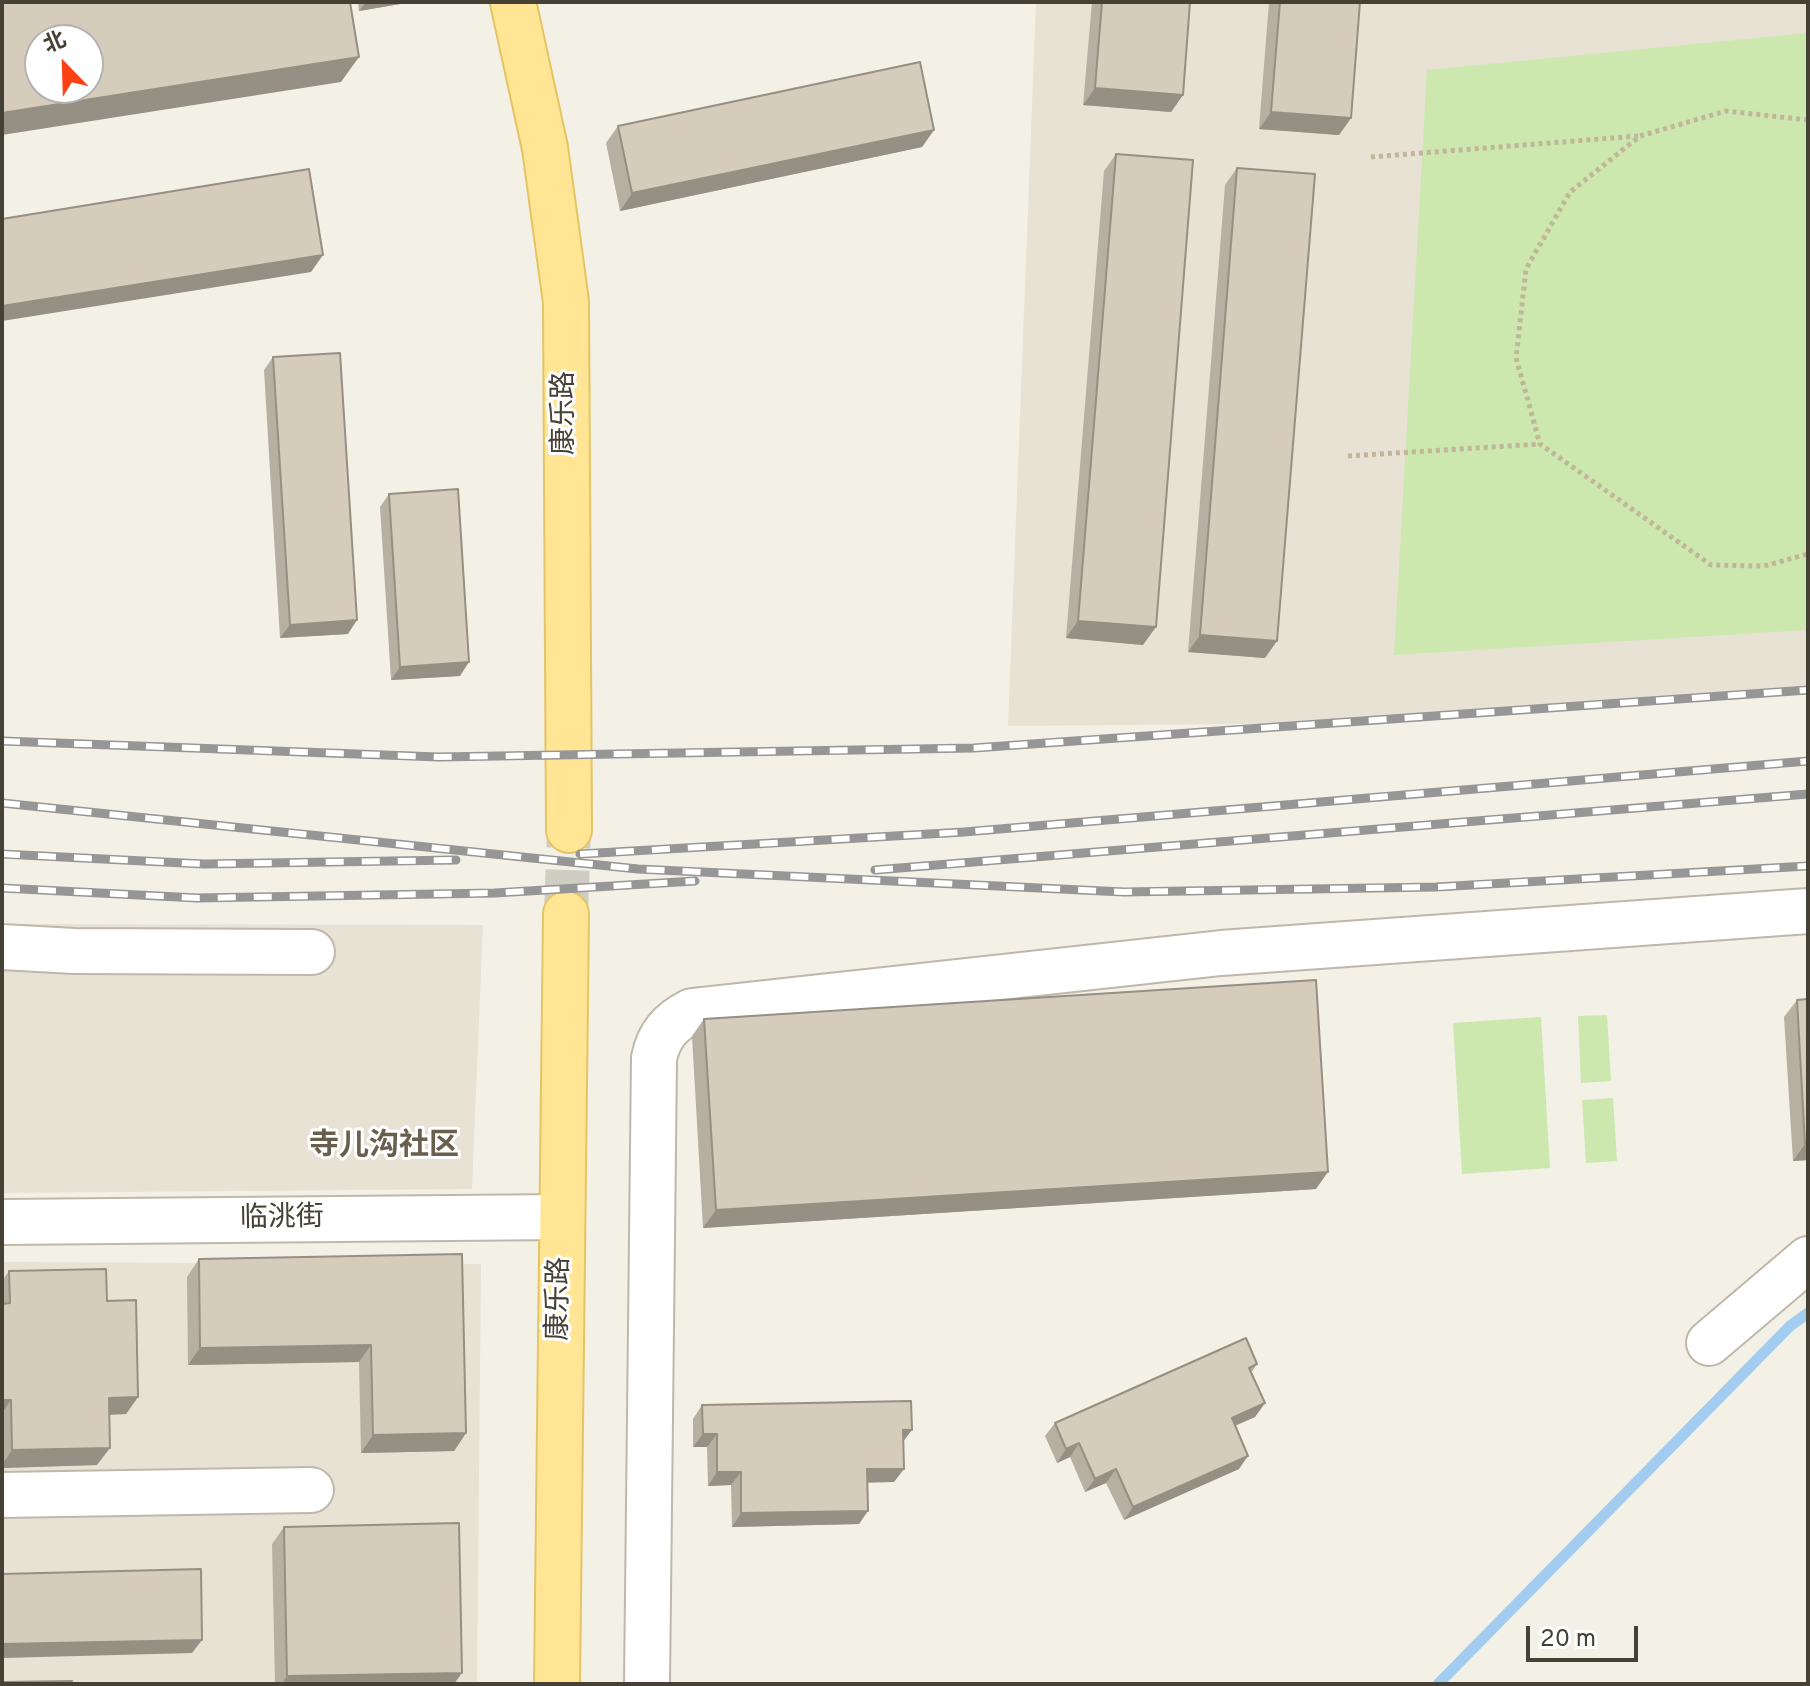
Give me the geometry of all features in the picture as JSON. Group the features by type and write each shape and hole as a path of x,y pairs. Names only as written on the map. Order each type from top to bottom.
{"main road":[{"name":"康乐路","path":"513,2 545,148 566,302 569,830"},
{"name":"康乐路","path":"557,1684 566,914"}],"street":[{"path":"647,1684 654,1058 661,1036 680,1017 692,1011 1221,953 1808,911"},
{"path":"2,947 74,951 312,952"},
{"name":"临洮街","path":"2,1222 562,1217"},
{"path":"1709,1343 1808,1259"},
{"path":"2,1495 311,1490"}],"path":[{"path":"1371,157 1640,136 1726,111 1808,120"},
{"path":"1540,444 1516,358 1526,269 1570,192 1640,136"},
{"path":"1348,456 1540,444 1711,565 1764,566 1808,554"}],"shaded area":[{"path":"1036,2 1808,2 1808,691 1364,723 1008,726"},
{"path":"2,924 483,925 472,1189 2,1193"},
{"path":"2,1262 481,1264 477,1684 2,1684"}],"green space":[{"path":"1808,33 1808,630 1394,655 1427,70"},
{"path":"1607,1015 1611,1081 1581,1083 1578,1016"},
{"path":"1541,1017 1550,1168 1462,1174 1453,1023"},
{"path":"1613,1098 1617,1161 1586,1163 1582,1100"}],"building":[{"path":"2,2 350,2 359,57 104,97 104,24 24,24 24,104 59,104 2,113"},
{"path":"1102,2 1190,2 1183,95 1095,88"},
{"path":"1280,2 1360,2 1351,118 1271,112"},
{"path":"920,62 934,130 632,193 618,126"},
{"path":"1116,154 1193,160 1156,627 1078,621"},
{"path":"1237,168 1315,174 1277,641 1200,635"},
{"path":"309,169 323,255 2,306 2,219"},
{"path":"340,353 357,620 290,625 273,357"},
{"path":"458,489 469,662 400,667 389,494"},
{"path":"1316,980 1328,1172 716,1210 704,1019"},
{"path":"1808,999 1808,1143 1805,1144 1797,1000"},
{"path":"462,1254 466,1433 373,1435 371,1345 200,1348 199,1259"},
{"path":"106,1269 107,1301 136,1300 138,1397 109,1398 110,1448 12,1450 11,1400 2,1400 2,1304 10,1303 9,1271"},
{"path":"1246,1338 1257,1364 1249,1368 1265,1403 1232,1418 1248,1456 1133,1507 1116,1469 1095,1479 1079,1443 1066,1449 1055,1423"},
{"path":"911,1401 912,1430 903,1430 904,1469 867,1469 868,1511 741,1513 741,1472 717,1472 717,1434 703,1434 702,1405"},
{"path":"459,1523 462,1673 287,1676 284,1527"},
{"path":"201,1569 202,1640 2,1644 2,1574"},
{"path":"72,1681 72,1684 2,1684 2,1682"}],"waterway":[{"path":"1438,1684 1790,1326 1808,1313"}],"tunnel":[{"path":"566,914 569,830"}],"railway":[{"path":"2,741 439,757 974,748 1808,690"},
{"path":"580,854 964,832 1808,761"},
{"path":"875,870 1808,794"},
{"path":"2,803 638,869 1124,892 1436,887 1808,866"},
{"path":"2,854 204,864 456,860"},
{"path":"2,888 197,898 495,893 695,881"}],"district":[{"name":"寺儿沟社区","path":"384,1148"}]}
